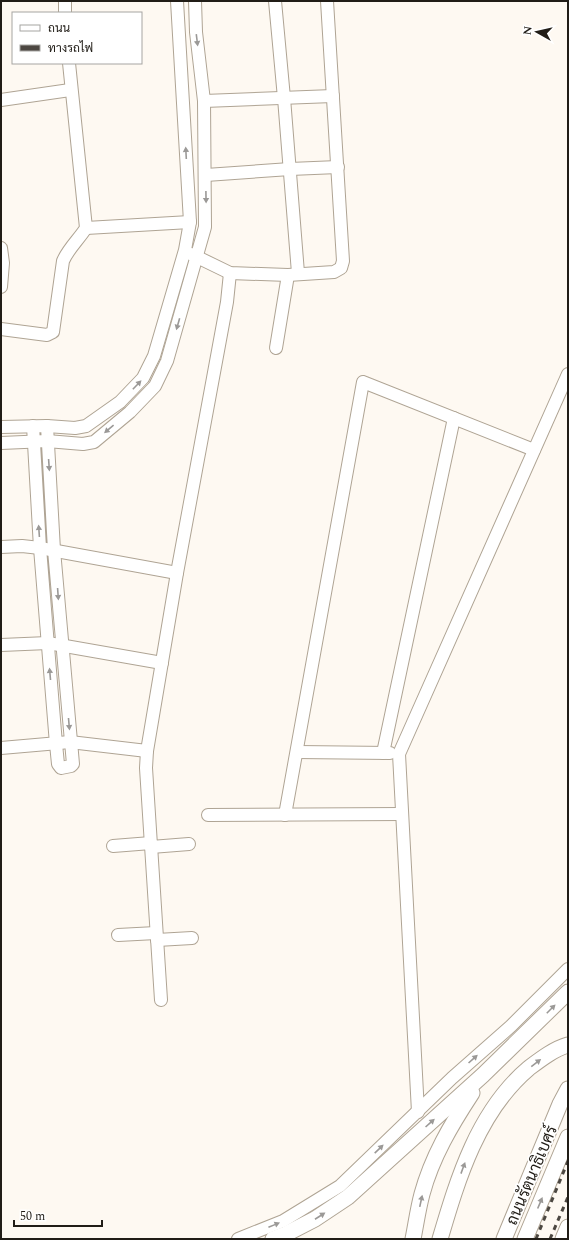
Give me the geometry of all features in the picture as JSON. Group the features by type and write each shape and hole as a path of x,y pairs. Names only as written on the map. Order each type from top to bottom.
{"main road":[{"path":"272,1239 286,1234 314,1220 348,1198 484,1075 568,992"},
{"path":"440,1239 464,1165 478,1133 497,1102 520,1076 540,1059 568,1045"},
{"path":"412,1239 422,1194 447,1132 484,1075"},
{"name":"ถนนรัตนาธิเบศร์","path":"506,1235 560,1104 568,1089"},
{"name":"ถนนรัตนาธิเบศร์","path":"525,1239 568,1137"},
{"path":"563,1239 568,1227"}],"street":[{"path":"65,1 65,12"},
{"path":"1,427 47,426 75,428 86,426 120,402 143,378 154,356 185,250 190,222 177,1"},
{"path":"1,443 47,441 83,444 94,442 130,412 155,386 167,362 198,257 205,227 206,175 204,101 196,32 195,1"},
{"path":"275,1 290,169 293,274 276,348"},
{"path":"185,250 230,273 293,274 334,272 341,268 343,261 327,1"},
{"path":"1,329 47,334 53,332 63,260 65,255 80,238 86,228 70,90 69,64"},
{"path":"1,100 70,90"},
{"path":"204,101 333,96"},
{"path":"206,175 338,167"},
{"path":"86,228 190,222"},
{"path":"1,248 1,287"},
{"path":"161,1000 146,768 147,751 177,574 227,302 230,273"},
{"path":"418,1112 399,754 568,374"},
{"path":"285,815 363,382 534,450"},
{"path":"383,753 454,418"},
{"path":"33,426 40,548 56,744 58,764 61,768 71,766 72,764 54,550 47,426"},
{"path":"1,547 22,546 54,550 177,574"},
{"path":"1,645 48,643 162,663"},
{"path":"1,748 70,742 147,751"},
{"path":"297,752 399,754"},
{"path":"208,815 402,814"},
{"path":"113,846 189,844"},
{"path":"118,935 192,938"},
{"path":"238,1239 283,1221 340,1186 452,1078 511,1026 568,969"}],"railway":[{"path":"536,1239 568,1161"},
{"path":"550,1239 568,1197"}]}
